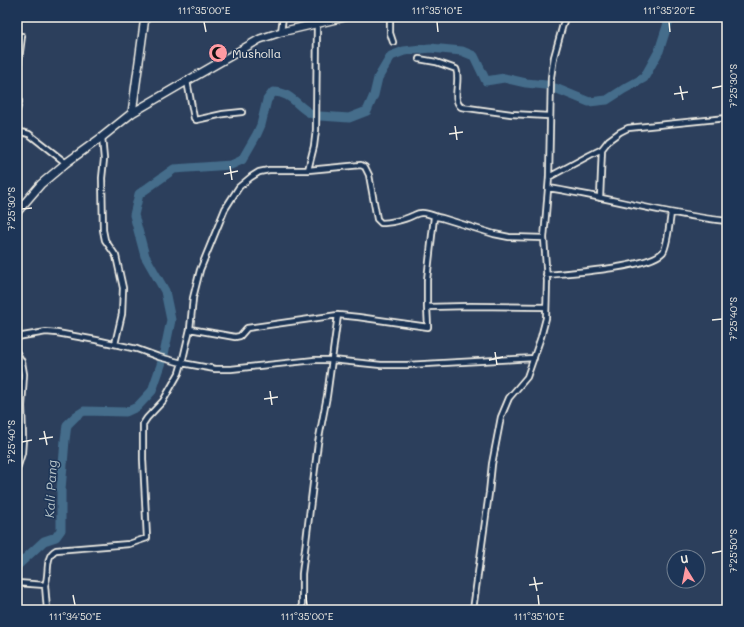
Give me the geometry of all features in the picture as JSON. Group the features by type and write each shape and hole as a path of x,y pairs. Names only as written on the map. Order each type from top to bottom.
{"street":[{"path":"132,113 146,17"},
{"path":"281,32 283,17"},
{"path":"17,212 41,184 66,162 102,137 132,113 187,80 260,39 281,32 345,17"},
{"path":"390,17 390,33 393,42"},
{"path":"473,610 496,439 509,398 527,377 546,318 544,238 549,177 549,116 551,77 554,57 565,17"},
{"path":"308,170 316,130 317,24"},
{"path":"17,75 22,36"},
{"path":"419,59 436,62 456,69 458,74 457,101 461,107 511,114 549,116"},
{"path":"187,80 196,120 234,112 242,112"},
{"path":"17,90 19,102 17,110"},
{"path":"549,177 602,149 609,140 628,128 727,118"},
{"path":"17,131 29,134 66,162"},
{"path":"102,137 104,158 102,178 103,230 105,240 116,256 123,288 122,314 115,344"},
{"path":"600,198 602,149"},
{"path":"47,610 45,585 48,573 49,556 51,553 56,550 129,544 147,538 143,459 143,424 146,418 163,401 172,386 182,363 190,329 193,298 200,270 225,208 239,187 251,176 259,172 269,170 308,170 361,165 365,167 369,175 377,218 381,223 388,223 412,217 419,212 494,234 509,237 544,238"},
{"path":"548,188 582,193 671,213 727,221"},
{"path":"546,275 580,273 613,268 644,261 658,255 662,253 665,248 671,213"},
{"path":"190,329 235,337 240,336 247,328 338,315 428,327 427,280 434,217"},
{"path":"427,307 546,307"},
{"path":"302,610 302,574 318,443 338,315"},
{"path":"17,336 46,332 57,333 115,344 182,363 215,369 231,369 315,360 332,360 381,365 407,365 534,358"},
{"path":"17,352 22,362 24,374 22,453 17,469"},
{"path":"17,583 45,585"}],"waterway":[{"name":"Kali Pang","path":"555,88 589,102 607,100 644,78 659,51 670,17"},
{"name":"Kali Pang","path":"320,116 349,118 367,111 374,95 378,78 391,56 404,51 430,48 462,51 474,56 486,81 504,78 526,83 546,85"},
{"name":"Kali Pang","path":"164,354 171,320 165,291 145,256 134,215 139,194 174,169 231,165 242,160 257,134 261,125 267,100 273,92 285,94 312,114"},
{"name":"Kali Pang","path":"17,566 44,541 56,537 61,530 61,490 67,425 76,416 84,411 126,412 137,407 152,391 162,362"}],"place":[{"name":"Musholla","path":"218,53"}]}
